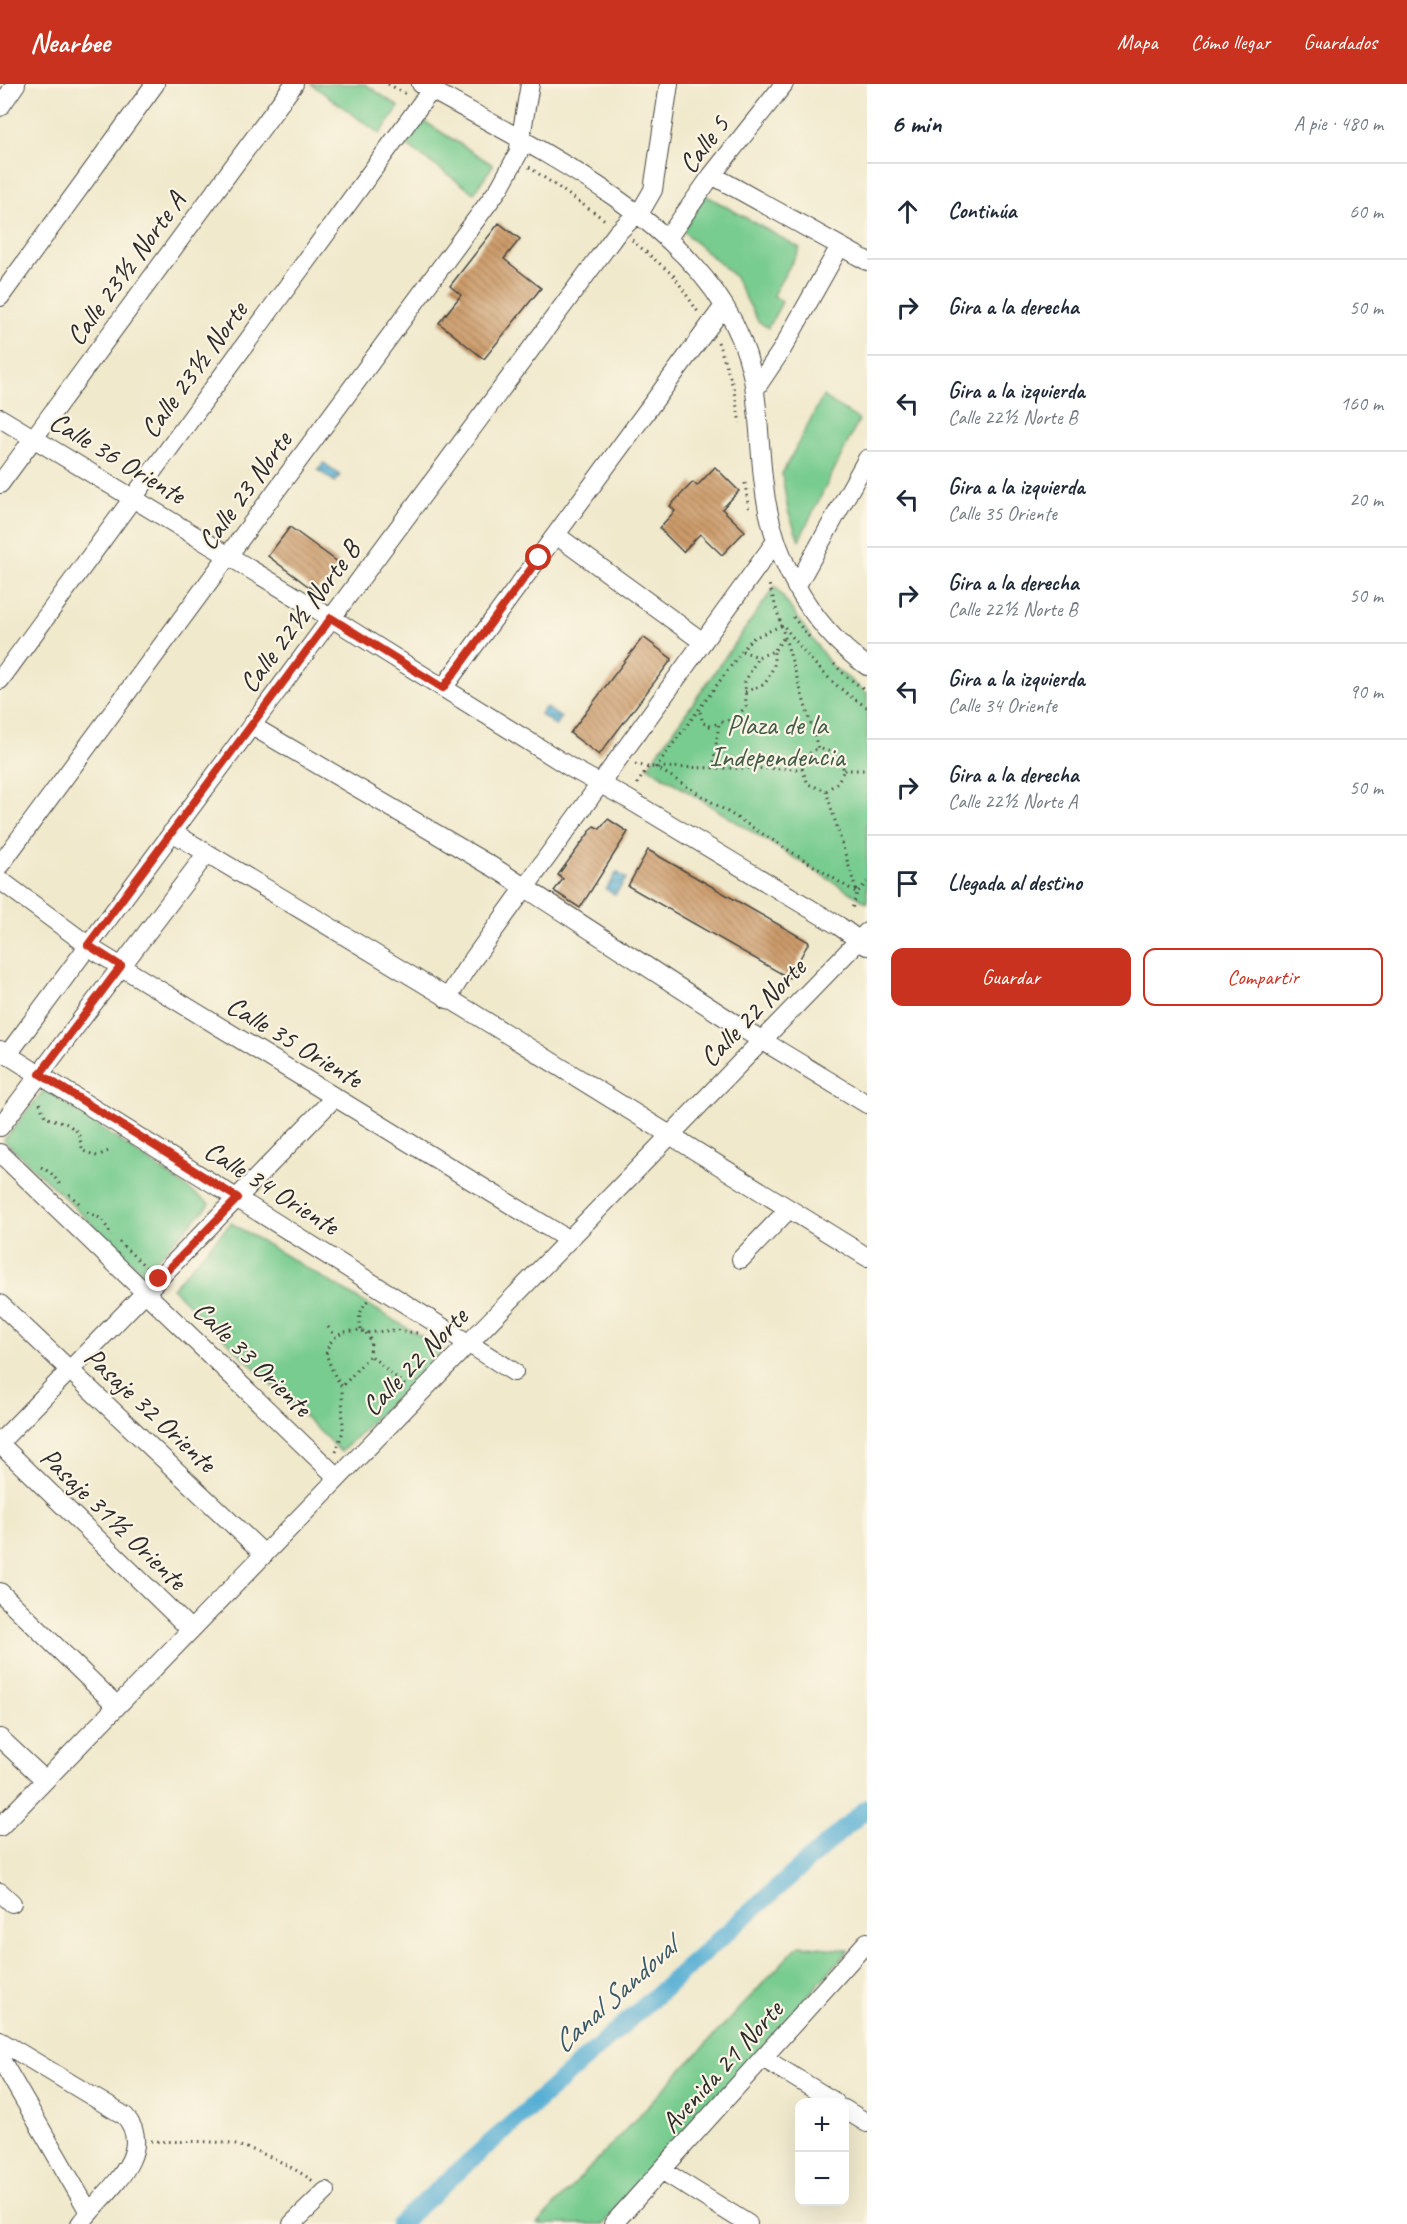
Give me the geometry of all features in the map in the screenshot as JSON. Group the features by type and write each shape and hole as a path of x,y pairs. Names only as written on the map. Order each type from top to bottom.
{"street":[{"path":"0,107 16,84"},
{"path":"0,297 155,84"},
{"name":"Calle 23½ Norte A","path":"0,484 294,84"},
{"name":"Calle 23 Norte","path":"0,865 500,187 513,166 521,141 530,84"},
{"path":"637,214 647,203 653,190 669,84"},
{"name":"Calle 5","path":"667,239 712,175 784,84"},
{"path":"426,87 521,141 637,214 667,239 697,270 724,306 744,345 756,388 763,480 776,541 796,587 829,632 867,666"},
{"name":"Calle 23½ Norte","path":"0,680 426,87"},
{"path":"712,175 867,261"},
{"name":"Calle 22½ Norte B","path":"4,1052 88,945 252,726 617,233 637,214"},
{"path":"756,388 781,351 840,246"},
{"path":"443,688 724,306"},
{"name":"Calle 36 Oriente","path":"0,418 230,556 600,784 864,940"},
{"path":"796,587 867,459"},
{"path":"556,535 703,642"},
{"path":"447,999 776,541"},
{"path":"252,726 498,870 524,890 867,1104"},
{"path":"172,832 867,1257"},
{"path":"0,1126 207,853"},
{"name":"Calle 35 Oriente","path":"0,880 88,945 121,966 568,1240"},
{"name":"Calle 22 Norte","path":"0,1827 762,1040 864,940"},
{"name":"Calle 34 Oriente","path":"4,1052 470,1342 514,1372"},
{"path":"0,1443 335,1097"},
{"name":"Calle 33 Oriente","path":"0,1153 153,1285 338,1478"},
{"path":"741,1259 789,1209"},
{"name":"Pasaje 32 Oriente","path":"0,1304 264,1554"},
{"name":"Pasaje 31½ Oriente","path":"0,1443 191,1630"},
{"path":"0,1592 117,1706"},
{"path":"0,1738 45,1780"},
{"name":"Avenida 21 Norte","path":"613,2224 763,2058 864,1951"},
{"path":"0,2041 125,2116 135,2127 137,2140 129,2164 84,2218 0,2058"},
{"path":"763,2058 827,2098"},
{"path":"849,2112 867,2122"},
{"path":"663,2171 748,2224"},
{"path":"292,2224 326,2191"}],"path":[{"path":"754,571 769,582 818,748"},
{"path":"656,767 751,639 783,625"},
{"path":"783,625 814,664 850,697 867,707"},
{"path":"745,692 765,684 774,666 774,651 785,635"},
{"path":"742,651 758,657 774,651"},
{"path":"699,711 703,723 710,726 736,718 746,706 745,682 758,657"},
{"path":"713,768 719,723"},
{"path":"818,748 837,754 843,770 838,782 826,791 808,784 802,770 807,755 818,748"},
{"path":"628,799 646,769 656,767 802,770"},
{"path":"656,767 857,893"},
{"path":"843,770 867,770"},
{"path":"826,791 857,893"},
{"path":"852,909 857,893 867,882"},
{"path":"39,1100 43,1115 52,1122 63,1122 78,1132 83,1151 97,1156 109,1151"},
{"path":"34,1164 51,1173 84,1211 102,1219 115,1240 129,1248 153,1285"},
{"path":"361,1330 358,1318 362,1307 380,1286"},
{"path":"328,1327 336,1336"},
{"path":"366,1333 395,1330 424,1334 445,1327"},
{"path":"325,1465 335,1454 343,1431 342,1387 326,1354 329,1344 336,1336 344,1332 361,1330 371,1341 370,1355 342,1387"},
{"path":"370,1355 394,1374 415,1399"},
{"path":"137,2140 214,2142 238,2147 279,2161 326,2191"}],"green space":[{"path":"311,84 365,84 399,107 380,134"},
{"path":"422,120 493,165 474,193 406,145"},
{"path":"705,195 800,248 773,295 782,302 768,328 758,321 734,276 683,231"},
{"path":"823,396 859,420 799,540 788,511 782,474"},
{"name":"Plaza de la Independencia","path":"775,586 831,665 867,693 867,903 648,767"},
{"path":"45,1089 210,1204 143,1273 4,1140"},
{"path":"231,1223 444,1350 341,1452 172,1288"},
{"path":"799,1945 849,1950 604,2224 537,2224"}],"water":[{"path":"324,463 340,475 335,482 318,470"},
{"path":"546,707 561,718 556,726 540,714"},
{"path":"617,872 626,879 615,895 606,889"}],"building":[{"path":"499,223 520,239 504,259 541,288 484,359 439,323 461,295 450,286"},
{"path":"715,467 739,491 722,509 745,531 722,555 700,534 683,552 659,528 675,511 670,506 693,482 697,486"},
{"path":"290,527 339,563 325,587 322,584 316,592 268,556"},
{"path":"643,637 672,659 599,755 570,733"},
{"path":"608,819 628,832 580,908 554,891 563,879 558,875 594,826 600,829"},
{"path":"648,850 809,942 789,978 628,886"}],"waterway":[{"name":"Canal Sandoval","path":"399,2224 867,1808"}],"route":[{"path":"159,1279 238,1198 40,1074 121,966 88,945 331,618 443,688 539,558"}]}
